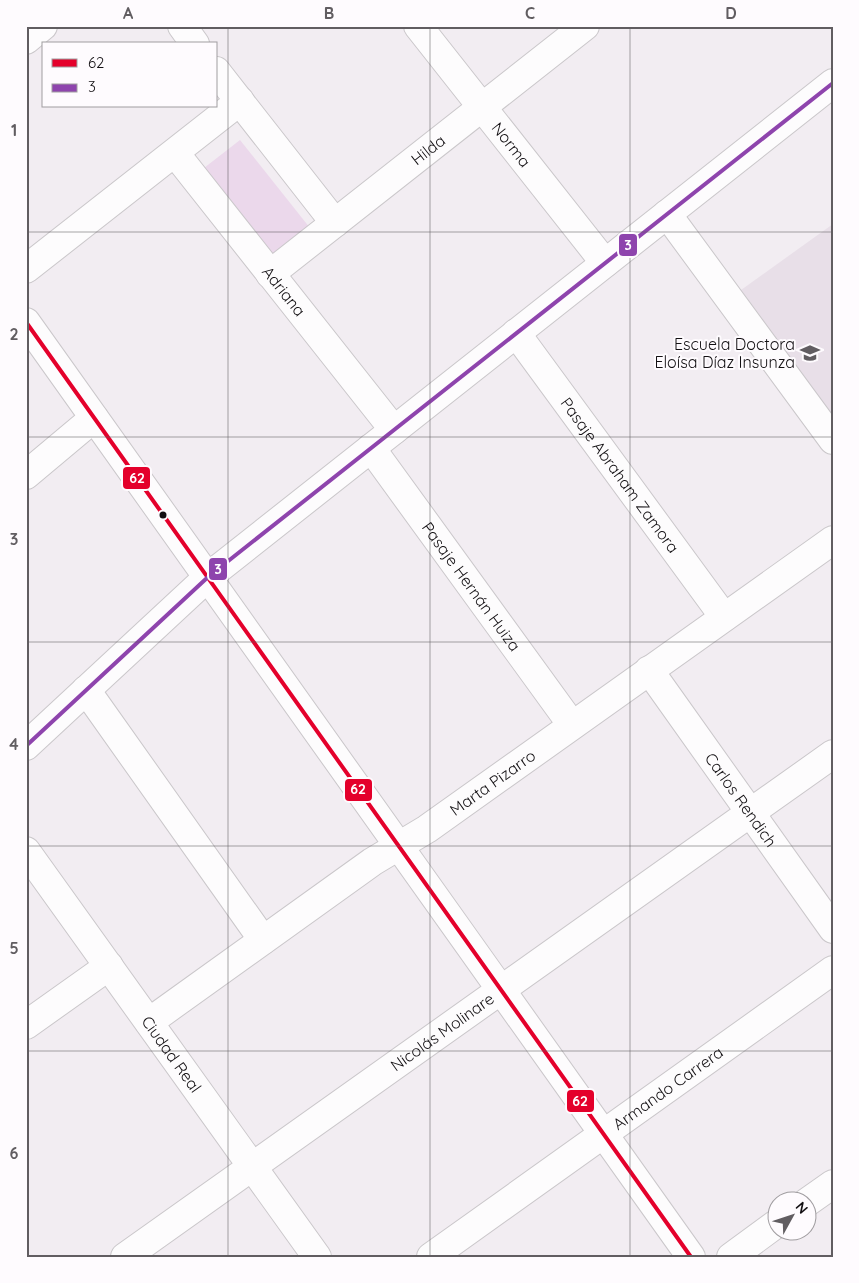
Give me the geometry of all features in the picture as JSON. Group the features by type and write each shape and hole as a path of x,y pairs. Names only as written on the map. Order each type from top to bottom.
{"street":[{"path":"26,40 43,26"},
{"path":"182,26 194,42"},
{"name":"Norma","path":"418,26 605,263"},
{"name":"Hilda","path":"270,274 585,26"},
{"path":"218,74 335,224"},
{"path":"26,746 208,577 833,83"},
{"path":"26,269 240,101"},
{"name":"Adriana","path":"175,153 394,430"},
{"path":"667,214 833,440"},
{"path":"26,322 691,1257"},
{"name":"Pasaje Abraham Zamora","path":"516,333 724,617"},
{"path":"26,475 94,418"},
{"name":"Pasaje Hernán Huiza","path":"371,448 572,725"},
{"name":"Marta Pizarro","path":"149,1022 372,862 427,828 833,540"},
{"name":"Carlos Rendich","path":"649,670 833,929"},
{"path":"86,690 263,940"},
{"name":"Nicolás Molinare","path":"126,1257 833,754"},
{"name":"Ciudad Real","path":"26,851 317,1257"},
{"path":"26,1025 109,966"},
{"name":"Armando Carrera","path":"431,1257 833,970"},
{"path":"816,1196 833,1184"},
{"path":"731,1257 766,1231"}],"shaded area":[{"path":"240,140 310,228 274,256 204,168"},
{"name":"Escuela Doctora Eloísa Díaz Insunza","path":"833,224 833,417 741,290"}],"transit line":[{"name":"3","path":"26,746 208,577 833,83"},
{"name":"62","path":"26,322 691,1257"}],"place":[{"name":"Escuela Doctora Eloísa Díaz Insunza","path":"810,353"}]}
